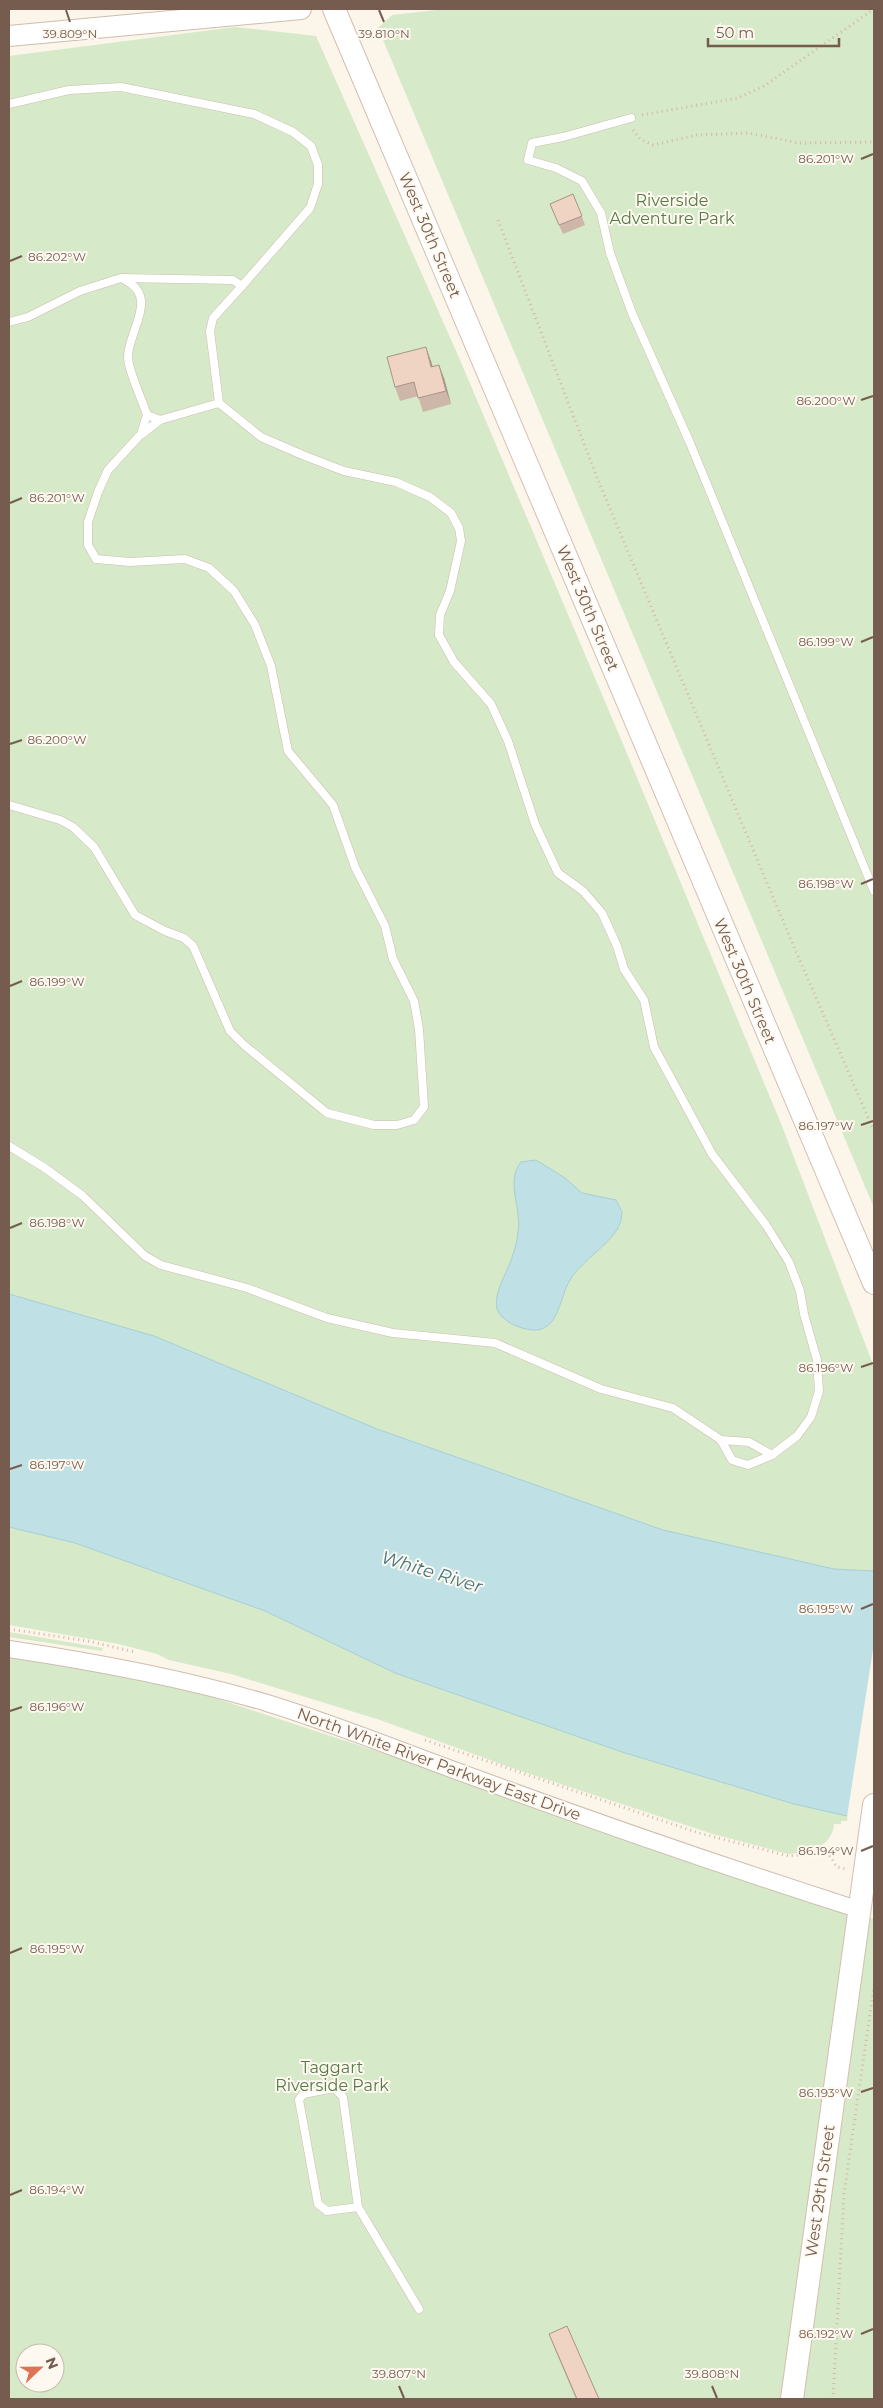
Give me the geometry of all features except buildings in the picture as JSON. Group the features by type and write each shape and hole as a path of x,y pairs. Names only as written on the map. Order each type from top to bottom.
{"main road":[{"name":"West 30th Street","path":"334,9 874,1283"},
{"name":"West 29th Street","path":"792,2399 867,1914 868,1844 874,1805"}],"street":[{"path":"9,36 301,9"},
{"name":"North White River Parkway East Drive","path":"9,1649 81,1660 150,1674 267,1703 374,1739 487,1782 867,1914"}],"lane":[{"path":"9,104 69,90 121,87 254,114 293,132 311,146 318,165 318,184 310,208 213,318 210,331 219,403 261,437 344,471 396,482 430,497 451,513 460,528 461,541 450,591 440,615 439,635 454,662 491,704 508,741 536,824 558,874 584,891 602,913 624,969 644,1000 654,1047 712,1154 740,1190 789,1262 800,1291 804,1314 817,1360 819,1391 811,1417 797,1436 772,1455 748,1465 732,1460 721,1440 674,1408 601,1389 495,1343 393,1332 326,1318 247,1288 161,1265 145,1256 83,1196 45,1168 9,1146"},
{"path":"631,118 563,137 532,143 528,160 556,168 582,181 601,213 610,253 632,313 705,479 874,891"},
{"path":"9,322 28,317 80,291 121,278 233,280 242,286"},
{"path":"121,278 136,285 142,300 128,357 147,415 141,434"},
{"path":"136,285 142,279"},
{"path":"9,805 60,820 72,827 87,840 94,847 135,915 164,931 184,938 193,946 230,1031 327,1113 374,1125 397,1125 414,1120 424,1107 419,1029 414,1001 393,959 385,926 355,867 345,833 333,805 288,750 271,666 255,625 234,591 209,568 185,559 130,562 96,559 88,545 88,522 108,470 141,434 160,420 219,403"},
{"path":"147,415 160,420"},
{"path":"721,1440 749,1442 772,1455"},
{"path":"358,2207 327,2211 318,2204 299,2100 303,2094 334,2088 343,2097 358,2207 419,2309"}],"path":[{"path":"874,9 764,86 738,98 631,118 632,129 640,139 653,145 698,136 748,133 799,142 874,142"},
{"path":"498,220 598,480 784,924 874,1131"},
{"path":"833,2399 844,2194 874,1986"}],"green space":[{"name":"Riverside Adventure Park","path":"445,9 874,9 874,1208 378,28 392,15"},
{"path":"235,27 316,36 457,353 782,1126 874,1367 874,1571 834,1569 663,1530 377,1429 154,1336 9,1294 9,56"},
{"path":"9,1527 75,1543 265,1611 395,1673 625,1753 794,1804 848,1815 847,1821 841,1821 841,1824 834,1824 829,1838 822,1845 808,1850 809,1852 788,1854 713,1834 512,1768 380,1720 231,1674 169,1660 157,1654 119,1644 9,1625"},
{"path":"9,1632 103,1648 102,1651 9,1637"},
{"name":"Taggart Riverside Park","path":"9,1656 80,1667 200,1693 860,1910 874,1920 874,2399 9,2399"}],"water":[{"path":"536,1160 565,1178 582,1193 616,1200 622,1212 621,1222 617,1230 581,1266 570,1280 553,1320 548,1326 532,1330 522,1328 507,1321 499,1313 496,1302 499,1288 515,1249 517,1237 519,1223 514,1186 516,1170 521,1162"},
{"name":"White River","path":"9,1294 154,1336 377,1429 663,1530 834,1569 874,1571 874,1822 794,1804 625,1753 395,1673 265,1611 75,1543 9,1527"}],"pier":[{"path":"874,1643 874,1824 847,1817"}]}
